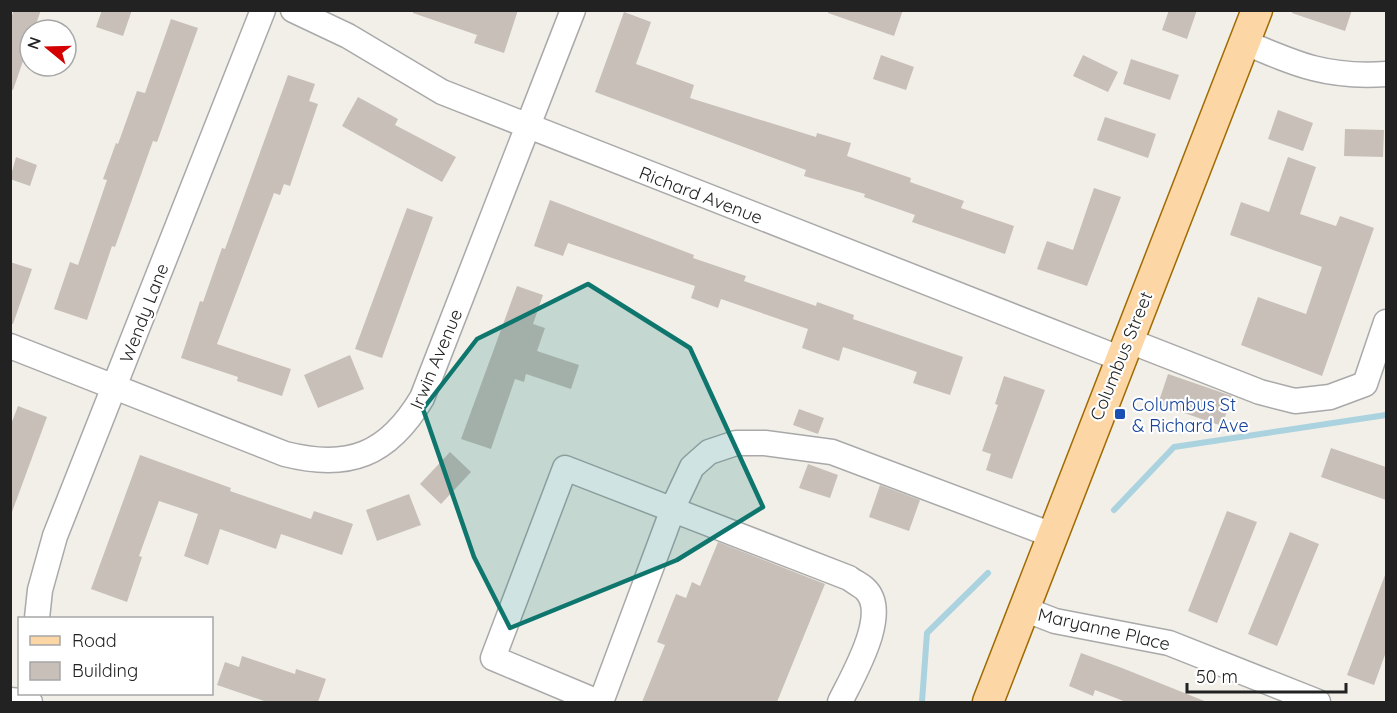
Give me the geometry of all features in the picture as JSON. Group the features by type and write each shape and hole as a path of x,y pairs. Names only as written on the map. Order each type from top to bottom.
{"main road":[{"name":"Columbus Street","path":"988,702 1123,349 1257,10"}],"street":[{"name":"Wendy Lane","path":"37,617 46,561 263,10"},
{"name":"Richard Avenue","path":"293,10 348,36 442,92 527,128 1123,349 1260,392 1294,401 1330,397 1365,384 1386,322"},
{"name":"Irwin Avenue","path":"10,346 285,454 306,460 347,460 383,445 400,430 422,398 573,10"},
{"path":"1244,42 1322,72 1358,76 1386,74"},
{"path":"840,702 870,636 875,608 867,590 849,578 673,508 565,468 493,658 599,702 673,508 692,467 709,452 735,443 765,443 832,452 1052,535"},
{"name":"Maryanne Place","path":"1024,609 1055,621 1169,643 1318,702"},
{"path":"10,700 30,702"}],"highlighted area":[{"path":"588,284 690,348 763,507 677,560 510,628 474,557 423,409 477,339"}],"building":[{"path":"14,10 41,10 38,18 18,18 18,76 13,90 10,89 10,21"},
{"path":"102,10 132,10 123,36 96,27"},
{"path":"413,10 518,10 504,53 474,43 477,35 413,13"},
{"path":"828,10 903,10 894,36 828,13"},
{"path":"1169,10 1197,10 1187,39 1162,30"},
{"path":"1293,10 1352,10 1345,31 1292,13"},
{"path":"624,12 651,22 636,64 694,85 690,98 816,137 817,133 851,143 847,156 911,178 910,182 964,201 961,208 1014,226 1005,254 912,222 915,215 864,197 865,194 804,176 806,170 595,92"},
{"path":"171,19 198,28 157,142 153,141 115,247 112,246 87,320 54,309 70,262 78,265 107,180 103,179 116,143 118,144 137,91 145,93"},
{"path":"881,55 914,67 906,90 873,79"},
{"path":"1083,55 1118,72 1108,92 1073,76"},
{"path":"1131,59 1179,75 1170,100 1123,84"},
{"path":"288,75 315,84 309,101 318,104 290,186 284,184 280,195 274,193 217,344 291,369 282,396 237,381 238,377 181,358 200,301 203,302 222,248 225,249"},
{"path":"358,97 398,119 395,125 456,157 442,182 342,126"},
{"path":"1278,110 1313,123 1303,151 1268,139"},
{"path":"1105,117 1156,134 1148,158 1097,140"},
{"path":"1345,129 1384,130 1383,157 1344,156"},
{"path":"16,157 37,165 30,186 10,179"},
{"path":"1288,157 1316,167 1300,214 1336,226 1340,216 1374,228 1322,376 1241,345 1258,297 1306,314 1322,267 1230,235 1241,202 1269,212"},
{"path":"1094,188 1121,197 1087,286 1037,269 1047,241 1073,250"},
{"path":"550,200 694,255 693,258 746,276 744,281 816,306 817,302 854,315 853,319 963,357 950,395 913,383 917,372 843,347 839,361 802,348 808,329 721,299 718,308 691,298 695,286 568,243 563,256 534,246"},
{"path":"407,208 433,217 382,358 355,349"},
{"path":"10,262 32,269 13,324 10,324"},
{"path":"517,286 543,295 533,324 545,328 537,351 579,365 571,389 526,374 524,382 515,379 491,449 461,439"},
{"path":"350,355 364,389 318,408 304,375"},
{"path":"1168,374 1232,396 1222,426 1158,404"},
{"path":"1004,376 1045,390 1012,479 986,470 991,454 982,451 998,405 995,404"},
{"path":"18,406 47,417 12,512 10,427"},
{"path":"799,409 824,418 818,434 793,425"},
{"path":"1331,448 1386,467 1386,500 1321,477"},
{"path":"450,452 471,472 441,504 420,484"},
{"path":"140,455 231,488 230,491 311,519 314,511 353,524 342,555 281,534 276,549 220,529 208,565 184,556 198,514 159,501 139,556 142,557 127,602 91,589"},
{"path":"808,464 838,475 830,498 799,488"},
{"path":"880,485 920,500 909,531 869,517"},
{"path":"409,494 421,525 377,541 366,510"},
{"path":"1227,511 1257,522 1217,623 1188,611"},
{"path":"1290,532 1319,544 1277,646 1248,634"},
{"path":"718,542 825,584 777,702 642,702 665,645 657,642 676,594 686,598 692,582 700,586"},
{"path":"1385,575 1386,652 1374,685 1347,675"},
{"path":"1081,653 1207,702 1126,702 1095,690 1093,696 1069,686"},
{"path":"242,656 295,674 296,669 326,679 318,702 267,702 217,685 225,662 239,667"}],"waterway":[{"path":"1114,510 1174,447 1386,415"},
{"path":"922,702 927,633 988,573"}],"place":[{"name":"Columbus St & Richard Ave","path":"1120,414"}]}
